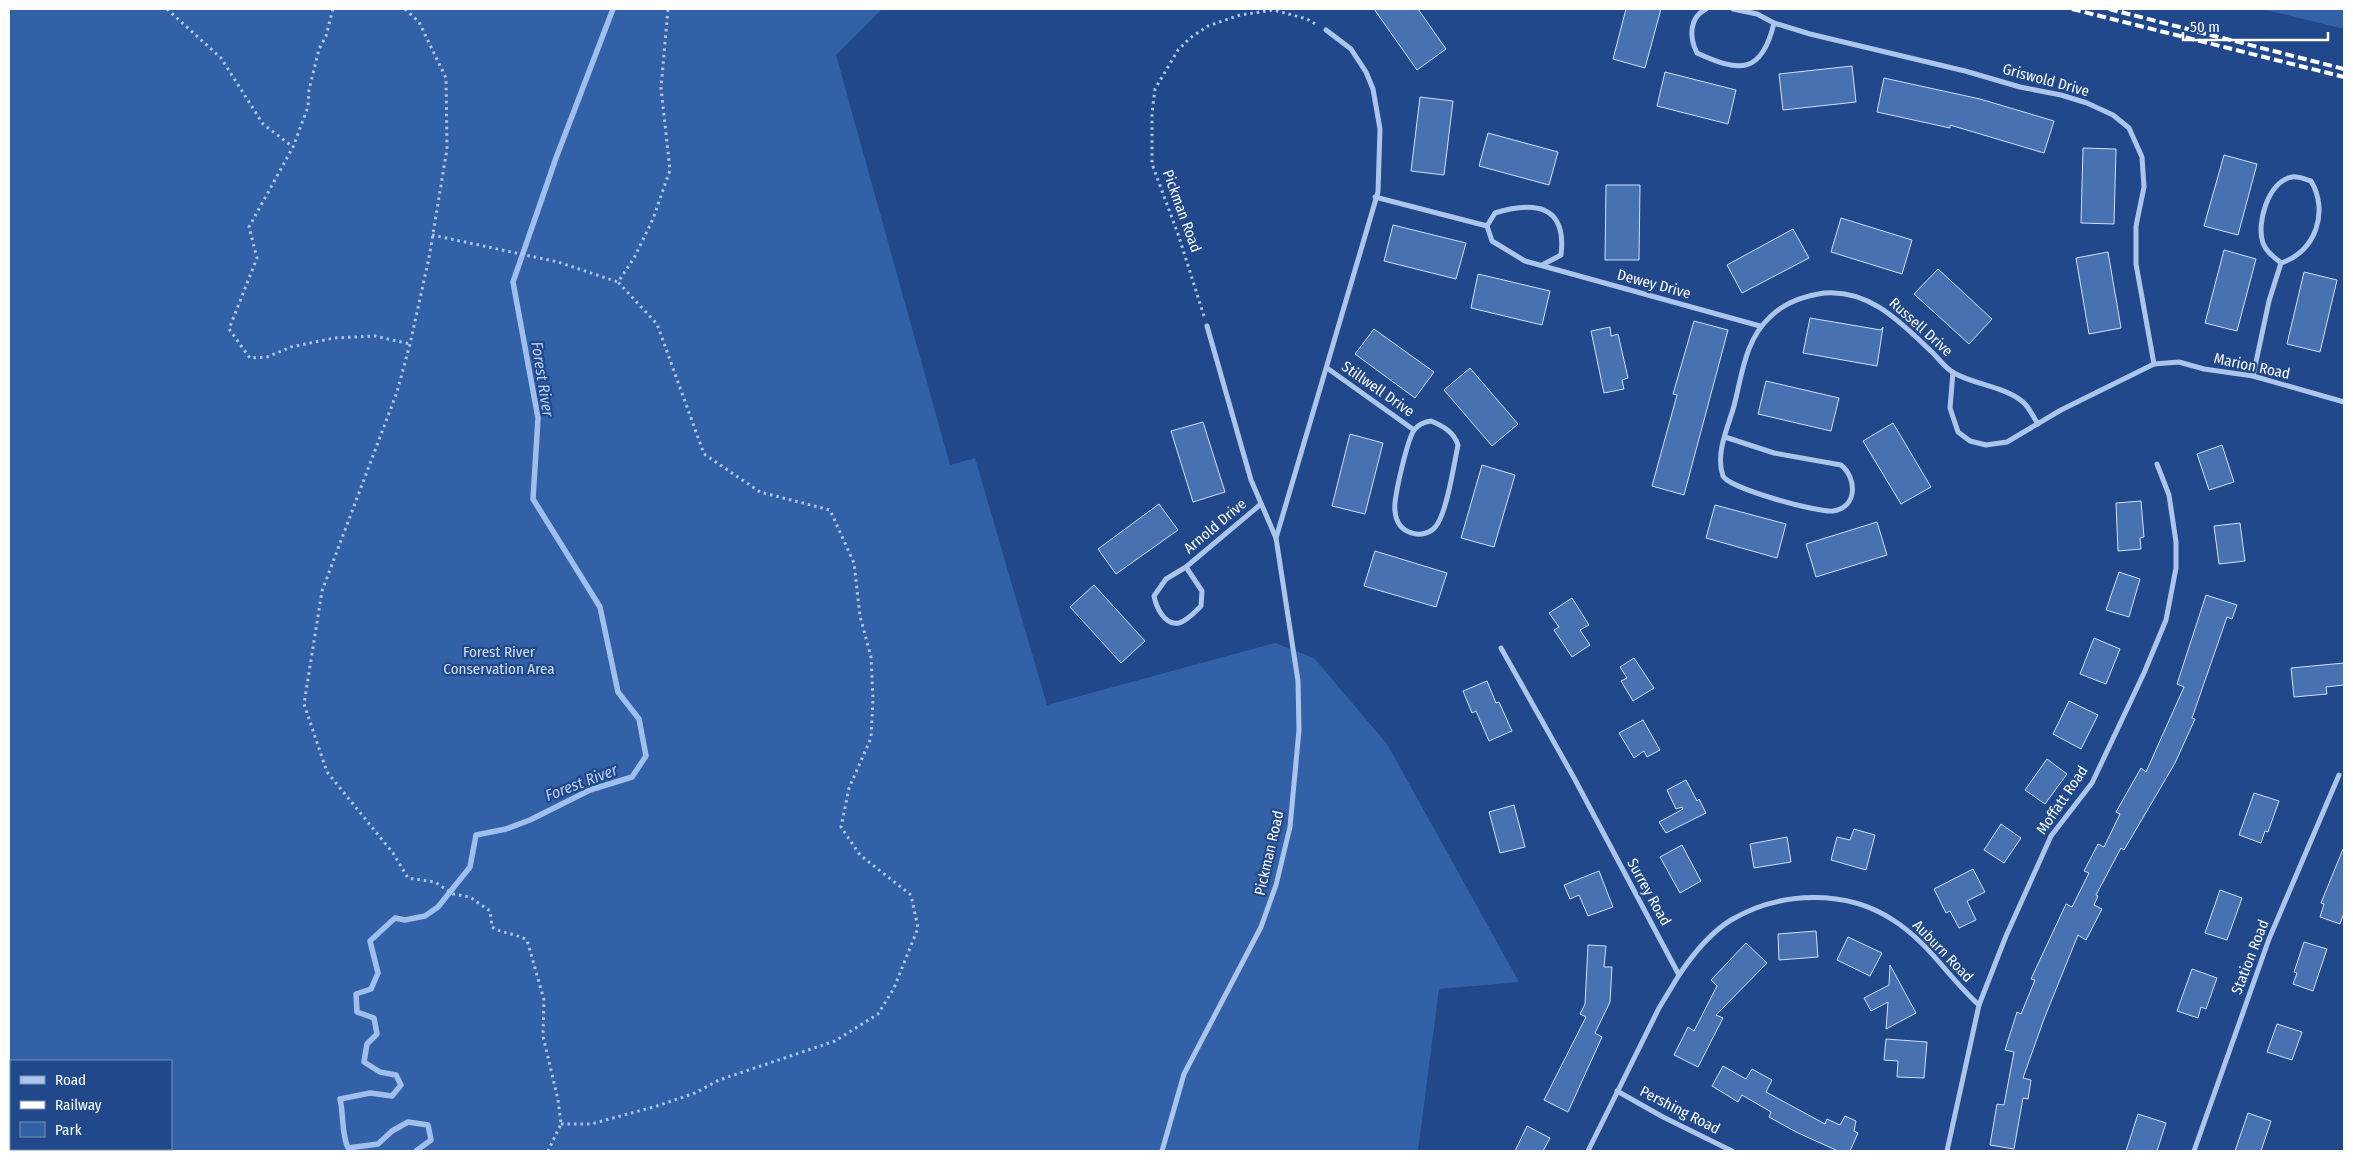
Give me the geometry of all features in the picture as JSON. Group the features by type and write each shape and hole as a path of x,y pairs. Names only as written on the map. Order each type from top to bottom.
{"street":[{"path":"1706,9 1695,18 1691,29 1692,42 1697,53 1730,66 1745,66 1761,58 1770,41 1774,23"},
{"name":"Griswold Drive","path":"1733,9 1757,14 1774,23 1810,34 1965,71 2020,87 2066,96 2113,114 2129,128 2142,157 2144,172 2142,204 2136,226 2136,264 2154,364"},
{"name":"Pickman Road","path":"1276,538 1378,192 1380,128 1373,89 1366,72 1351,50 1326,30"},
{"path":"2290,177 2299,177 2311,181 2317,191 2319,205 2316,225 2312,241 2304,251 2295,258 2281,263 2269,253 2263,243 2261,228 2271,192 2278,184 2290,177"},
{"path":"1375,197 1487,226 1495,213 1527,206 1545,210 1559,222 1563,238 1562,255 1542,266"},
{"name":"Dewey Drive","path":"1487,226 1492,241 1505,251 1524,261 1760,326"},
{"path":"2253,376 2269,301 2281,263"},
{"name":"Russell Drive","path":"1725,437 1774,453 1841,465 1849,472 1853,483 1853,493 1845,505 1832,511 1784,501 1739,488 1729,483 1724,477 1720,457 1725,437 1749,346 1760,326 1790,302 1810,295 1832,293 1850,294 1869,300 1885,310 1953,372 2006,393 2024,403 2038,424"},
{"name":"Pickman Road","path":"1162,1151 1184,1074 1261,927 1276,885 1290,827 1299,730 1298,681 1276,538 1251,480 1207,326"},
{"name":"Marion Road","path":"2154,364 2179,362 2204,369 2253,376 2344,402"},
{"name":"Russell Drive","path":"1953,372 1950,408 1958,432 1970,441 1986,445 2007,442 2095,391 2154,364"},
{"name":"Stillwell Drive","path":"1327,368 1414,430"},
{"name":"Stillwell Drive","path":"1431,421 1449,431 1456,438 1458,445 1444,505 1437,526 1421,534 1404,530 1398,524 1394,510 1397,486 1414,430 1424,422 1431,421"},
{"name":"Moffatt Road","path":"1948,1151 1979,1005 2022,897 2051,836 2092,783 2144,673 2166,620 2176,568 2176,542 2169,495 2157,464"},
{"name":"Arnold Drive","path":"1186,567 1202,591 1201,606 1179,623 1174,623 1160,612 1156,606 1154,596 1166,579 1186,567 1261,504"},
{"name":"Surrey Road","path":"1501,648 1573,776 1679,975"},
{"name":"Station Road","path":"2194,1151 2269,939 2339,775"},
{"name":"Auburn Road","path":"1679,975 1703,944 1731,921 1760,907 1789,900 1841,898 1868,906 1894,920 1915,937 1979,1005"},
{"path":"1588,1151 1659,1008 1679,975"},
{"name":"Pershing Road","path":"1617,1091 1663,1117 1732,1151"}],"path":[{"path":"167,9 222,58 263,124 293,147"},
{"path":"333,9 326,36 319,49 308,95 308,108 293,147 249,227 257,258 229,329 250,358 267,357 291,347 334,338 375,336 410,344"},
{"path":"405,9 419,22 446,78 447,149 410,344 397,392 322,591 304,704 327,772 393,853 408,878 435,882 453,894 470,897 490,911 492,927 502,933 517,934 527,940 544,1000 543,1036 558,1100 561,1124 548,1151"},
{"path":"618,282 634,258 653,219 670,170 661,88 668,9"},
{"name":"Pickman Road","path":"1207,326 1178,234 1152,164 1155,89 1178,50 1190,38 1208,26 1225,19 1259,11 1274,10 1308,19 1326,30"},
{"path":"432,235 558,262 618,282 658,324 704,454 760,492 830,510 854,563 860,616 871,657 873,698 871,738 849,788 841,827 860,854 911,896 918,928 894,988 878,1014 835,1041 719,1080 695,1093 657,1106 591,1124 561,1124"}],"green space":[{"name":"Forest River Conservation Area","path":"9,9 882,9 836,55 950,465 975,458 1047,705 1275,643 1314,658 1387,744 1519,982 1439,989 1418,1151 9,1151"},
{"path":"2262,9 2344,9 2344,29"}],"building":[{"path":"1374,9 1418,9 1446,49 1417,70"},
{"path":"1626,9 1661,9 1645,68 1613,59"},
{"path":"1852,66 1856,102 1783,110 1779,74"},
{"path":"1665,72 1736,90 1728,124 1657,106"},
{"path":"1884,78 1980,99 2054,121 2044,153 1950,125 1950,128 1877,112"},
{"path":"1420,97 1453,101 1444,175 1411,171"},
{"path":"1488,133 1558,152 1549,185 1479,166"},
{"path":"2083,148 2116,149 2114,224 2081,223"},
{"path":"2224,155 2257,164 2238,235 2204,226"},
{"path":"1606,185 1640,185 1639,260 1605,260"},
{"path":"1841,218 1912,240 1902,274 1831,252"},
{"path":"1393,225 1466,243 1456,279 1384,261"},
{"path":"1793,229 1809,258 1742,293 1727,265"},
{"path":"2224,250 2256,259 2237,331 2205,323"},
{"path":"2108,252 2121,328 2089,334 2076,258"},
{"path":"1938,269 1992,319 1969,344 1914,294"},
{"path":"2304,272 2337,280 2320,352 2287,344"},
{"path":"1478,274 1550,291 1542,325 1471,308"},
{"path":"1810,318 1881,330 1883,327 1877,366 1803,353"},
{"path":"1694,321 1728,330 1684,495 1652,486 1677,395 1673,394"},
{"path":"1610,327 1611,336 1618,334 1628,378 1622,380 1624,389 1604,393 1591,331"},
{"path":"1374,329 1434,372 1415,398 1355,354"},
{"path":"1470,368 1518,424 1492,446 1444,390"},
{"path":"1766,381 1839,398 1831,431 1758,414"},
{"path":"1203,422 1225,492 1193,502 1171,431"},
{"path":"1893,423 1931,487 1901,504 1863,441"},
{"path":"1350,434 1383,443 1365,514 1332,506"},
{"path":"2222,445 2234,482 2209,490 2197,454"},
{"path":"1482,465 1515,475 1494,547 1461,538"},
{"path":"2141,501 2144,537 2140,538 2141,549 2118,551 2116,503"},
{"path":"1159,504 1178,530 1116,574 1098,549"},
{"path":"1715,505 1786,524 1777,558 1706,538"},
{"path":"1877,522 1887,555 1816,577 1806,544"},
{"path":"2240,523 2245,561 2219,564 2214,526"},
{"path":"1375,551 1447,573 1436,607 1364,586"},
{"path":"2119,572 2140,579 2129,617 2106,610"},
{"path":"1094,585 1145,641 1121,663 1070,607"},
{"path":"2206,595 2237,605 2232,619 2227,617 2192,718 2195,719 2175,763 2124,850 2121,848 2096,895 2098,896 2094,905 2102,909 2086,940 2078,935 2044,1019 2023,1078 2031,1080 2028,1099 2023,1098 2014,1149 1990,1145 1997,1104 2004,1105 2014,1052 2005,1050 2017,1012 2021,1014 2035,980 2031,979 2066,904 2072,907 2089,873 2084,871 2098,844 2104,847 2120,814 2116,812 2141,768 2146,772 2184,687 2177,684"},
{"path":"1572,598 1589,625 1580,630 1590,645 1572,657 1554,630 1559,627 1549,613"},
{"path":"2094,638 2120,649 2106,684 2080,674"},
{"path":"1634,658 1654,688 1633,701 1621,681 1627,678 1620,667"},
{"path":"2344,663 2344,685 2326,687 2327,694 2294,697 2291,668"},
{"path":"1487,681 1496,703 1499,702 1512,731 1489,741 1476,711 1472,713 1463,691"},
{"path":"2069,701 2098,715 2081,749 2053,734"},
{"path":"1643,720 1660,750 1647,757 1644,751 1634,758 1619,733"},
{"path":"2047,759 2067,774 2045,804 2025,790"},
{"path":"1686,780 1706,813 1666,833 1659,822 1683,809 1682,807 1676,809 1667,790"},
{"path":"2254,793 2279,801 2268,832 2265,831 2261,843 2239,835"},
{"path":"1514,805 1525,847 1500,853 1489,812"},
{"path":"2001,824 2021,838 2004,863 1984,850"},
{"path":"1854,829 1875,835 1866,870 1831,860 1837,837 1850,840"},
{"path":"1787,837 1791,862 1754,868 1750,844"},
{"path":"1682,845 1701,881 1680,893 1660,857"},
{"path":"2343,849 2344,913 2340,924 2320,917 2324,904 2321,903"},
{"path":"1973,869 1985,892 1967,901 1976,920 1959,928 1950,911 1946,913 1934,889"},
{"path":"1599,871 1613,907 1588,916 1579,895 1570,899 1564,885"},
{"path":"2220,890 2242,898 2227,940 2205,933"},
{"path":"1816,931 1818,957 1779,960 1778,934"},
{"path":"1848,937 1882,953 1870,976 1837,960"},
{"path":"2304,942 2327,949 2313,991 2293,984 2297,973 2294,972"},
{"path":"1746,943 1767,963 1716,1015 1723,1018 1698,1067 1674,1055 1688,1027 1694,1031 1717,986 1711,980"},
{"path":"1588,945 1606,946 1604,967 1612,967 1610,1002 1595,1033 1602,1037 1568,1112 1544,1100 1586,1017 1580,1014 1585,1004"},
{"path":"1890,965 1916,1013 1886,1029 1888,1002 1871,1011 1864,998 1889,985"},
{"path":"2192,969 2217,978 2206,1009 2201,1007 2198,1018 2177,1011"},
{"path":"2277,1024 2302,1032 2292,1060 2267,1052"},
{"path":"1886,1039 1927,1042 1924,1078 1897,1077 1898,1061 1884,1060"},
{"path":"1723,1066 1746,1079 1752,1069 1772,1080 1766,1092 1825,1124 1827,1119 1840,1125 1845,1116 1856,1121 1854,1131 1858,1133 1850,1151 1838,1151 1796,1132 1769,1117 1771,1112 1742,1095 1738,1102 1712,1086"},
{"path":"2248,1113 2271,1121 2261,1151 2235,1151"},
{"path":"2138,1114 2166,1123 2157,1151 2126,1151"},
{"path":"1527,1126 1550,1138 1543,1151 1515,1151"}],"waterway":[{"name":"Forest River","path":"416,1151 431,1140 428,1125 408,1122 392,1131 378,1144 348,1148 344,1136 340,1099 370,1093 392,1096 401,1085 396,1075 380,1072 364,1062 367,1044 377,1034 374,1018 357,1012 356,994 371,989 378,973 370,941 395,918 405,920 425,916 438,907 470,867 476,835 506,829 530,820 590,790 632,777 646,756 639,719 618,692 600,607 533,499 538,418 513,282 556,158 613,9"}],"railway":[{"path":"2072,9 2344,77"},
{"path":"2109,9 2344,69"}]}
